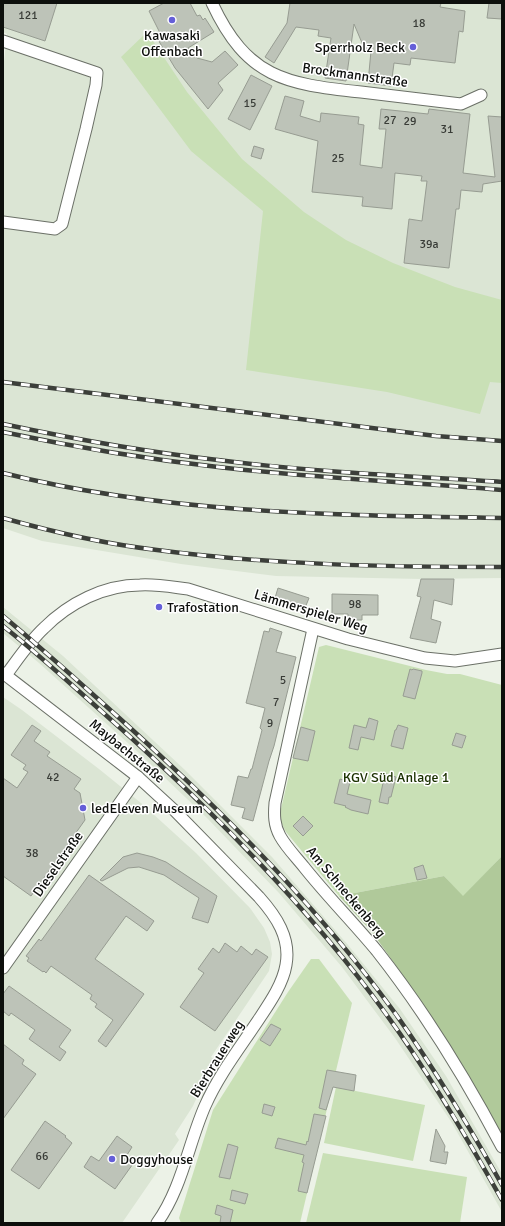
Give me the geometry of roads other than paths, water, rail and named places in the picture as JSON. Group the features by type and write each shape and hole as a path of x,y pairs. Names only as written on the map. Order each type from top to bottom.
{"street":[{"name":"Brockmannstraße","path":"212,3 232,38 247,56 264,69 286,80 319,88 461,104 480,95"},
{"path":"3,41 97,73 96,85 86,129 62,224 54,229 3,222"},
{"name":"Lämmerspieler Weg","path":"4,674 44,628 72,605 106,590 125,586 152,585 188,589 314,629 436,660 464,660 502,654"},
{"name":"Am Schneckenberg","path":"314,629 275,804 274,815 276,828 280,836 301,863 368,941 402,985 462,1075 502,1147"},
{"name":"Maybachstraße","path":"4,674 138,776 175,811 259,897 270,910 283,932"},
{"name":"Dieselstraße","path":"3,968 138,776"},
{"name":"Bierbrauerweg","path":"157,1223 167,1208 174,1192 206,1104 278,988 286,965 286,946 283,932"}],"railway":[{"path":"3,382 436,436 502,441"},
{"path":"3,424 83,440 191,457 289,468 502,482"},
{"path":"3,432 110,452 218,467 325,477 502,490"},
{"path":"3,473 64,487 126,497 251,510 502,518"},
{"path":"3,518 60,533 99,541 200,555 329,564 502,567"},
{"path":"3,616 163,758 234,827 302,898 395,1013 451,1098 502,1185"},
{"path":"3,626 63,677 176,779 287,892 355,972 402,1036 461,1129 502,1200"}],"place":[{"name":"Kawasaki Offenbach","path":"172,20"},
{"name":"Sperrholz Beck","path":"413,47"},
{"name":"Trafostation","path":"159,607"},
{"name":"ledEleven Museum","path":"83,808"},
{"name":"Doggyhouse","path":"112,1159"}],"park label":[{"name":"KGV Süd Anlage 1","path":"396,777"}]}
